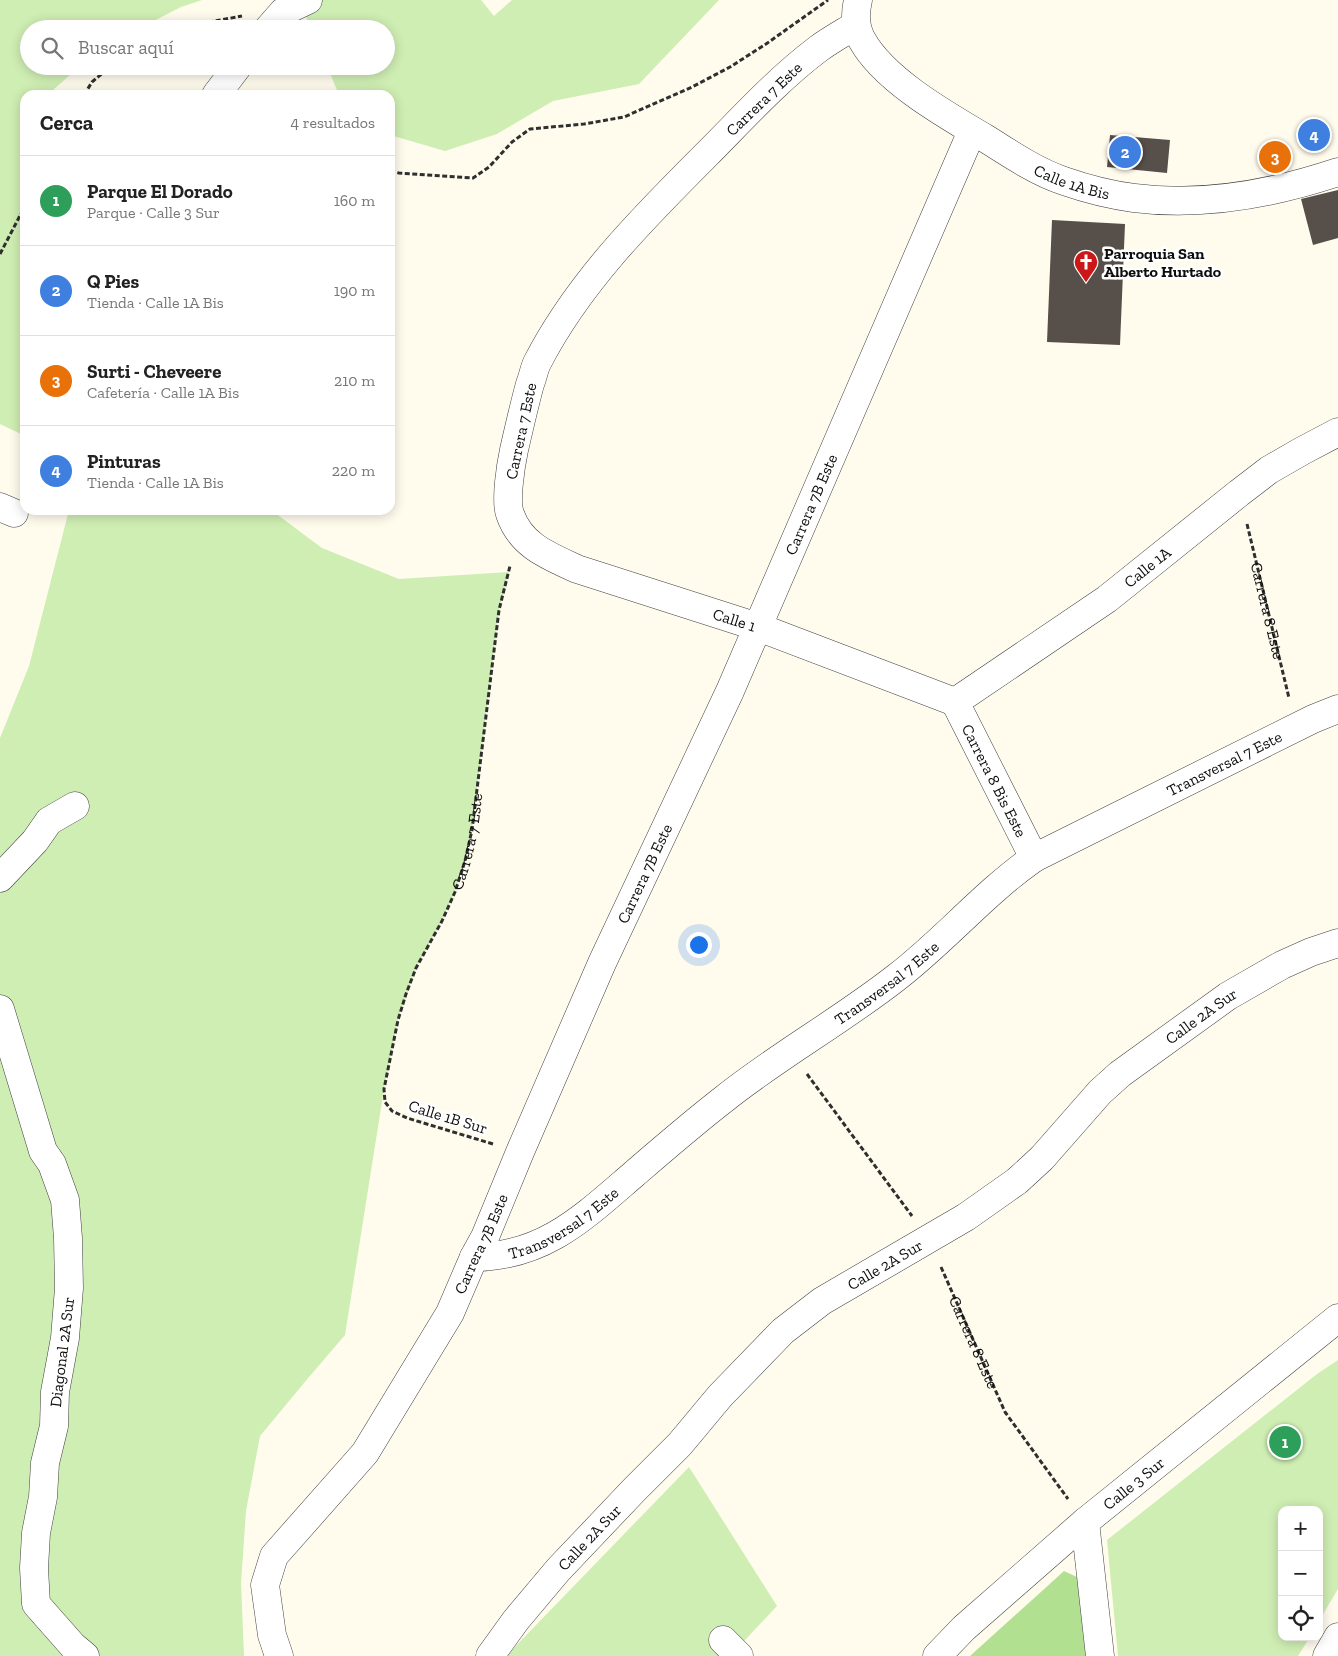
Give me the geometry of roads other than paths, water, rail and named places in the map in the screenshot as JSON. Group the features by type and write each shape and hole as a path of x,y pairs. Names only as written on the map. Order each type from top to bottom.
{"street":[{"path":"275,20 308,0"},
{"name":"Calle 1A Bis","path":"857,12 862,40 884,68 926,102 1002,149 1063,181 1098,191 1134,198 1207,201 1279,190 1338,172"},
{"name":"Carrera 7 Este","path":"520,531 509,512 508,492 521,415 537,364 567,314 609,257 671,190 783,78 819,49 857,12"},
{"path":"220,90 231,75"},
{"name":"Carrera 7B Este","path":"278,1656 272,1635 266,1585 274,1556 365,1453 450,1312 474,1257 485,1237 602,963 730,691 972,131"},
{"name":"Calle 1A","path":"955,702 1107,599 1269,470 1338,432"},
{"name":"Calle 1","path":"520,531 530,544 548,556 577,569 758,627 955,702"},
{"name":"Carrera 8 Bis Este","path":"955,702 1034,858"},
{"name":"Transversal 7 Este","path":"474,1257 492,1257 515,1253 537,1245 574,1224 726,1098 790,1051 863,1003 899,976 1011,874 1034,858 1338,709"},
{"path":"0,878 35,841 50,821 75,806"},
{"name":"Calle 2A Sur","path":"490,1656 516,1620 558,1570 680,1444 720,1396 783,1331 822,1301 966,1217 1017,1181 1042,1158 1100,1092 1120,1074 1228,996 1282,965 1338,943"},
{"name":"Diagonal 2A Sur","path":"0,1009 43,1151 52,1164 60,1184 64,1200 68,1238 69,1288 65,1338 55,1392 54,1426 45,1463 43,1497 36,1533 34,1568 36,1604 73,1646 85,1656"},
{"name":"Calle 3 Sur","path":"937,1656 964,1628 1084,1522 1338,1318"},
{"path":"1084,1522 1100,1656"},
{"path":"1327,1656 1338,1637"}],"place":[{"name":"Pinturas","path":"1314,135"},
{"name":"Q Pies","path":"1125,152"},
{"name":"Surti - Cheveere","path":"1275,157"},
{"name":"Parroquia San Alberto Hurtado","path":"1086,283"},
{"name":"Parque El Dorado","path":"1285,1442"}]}
